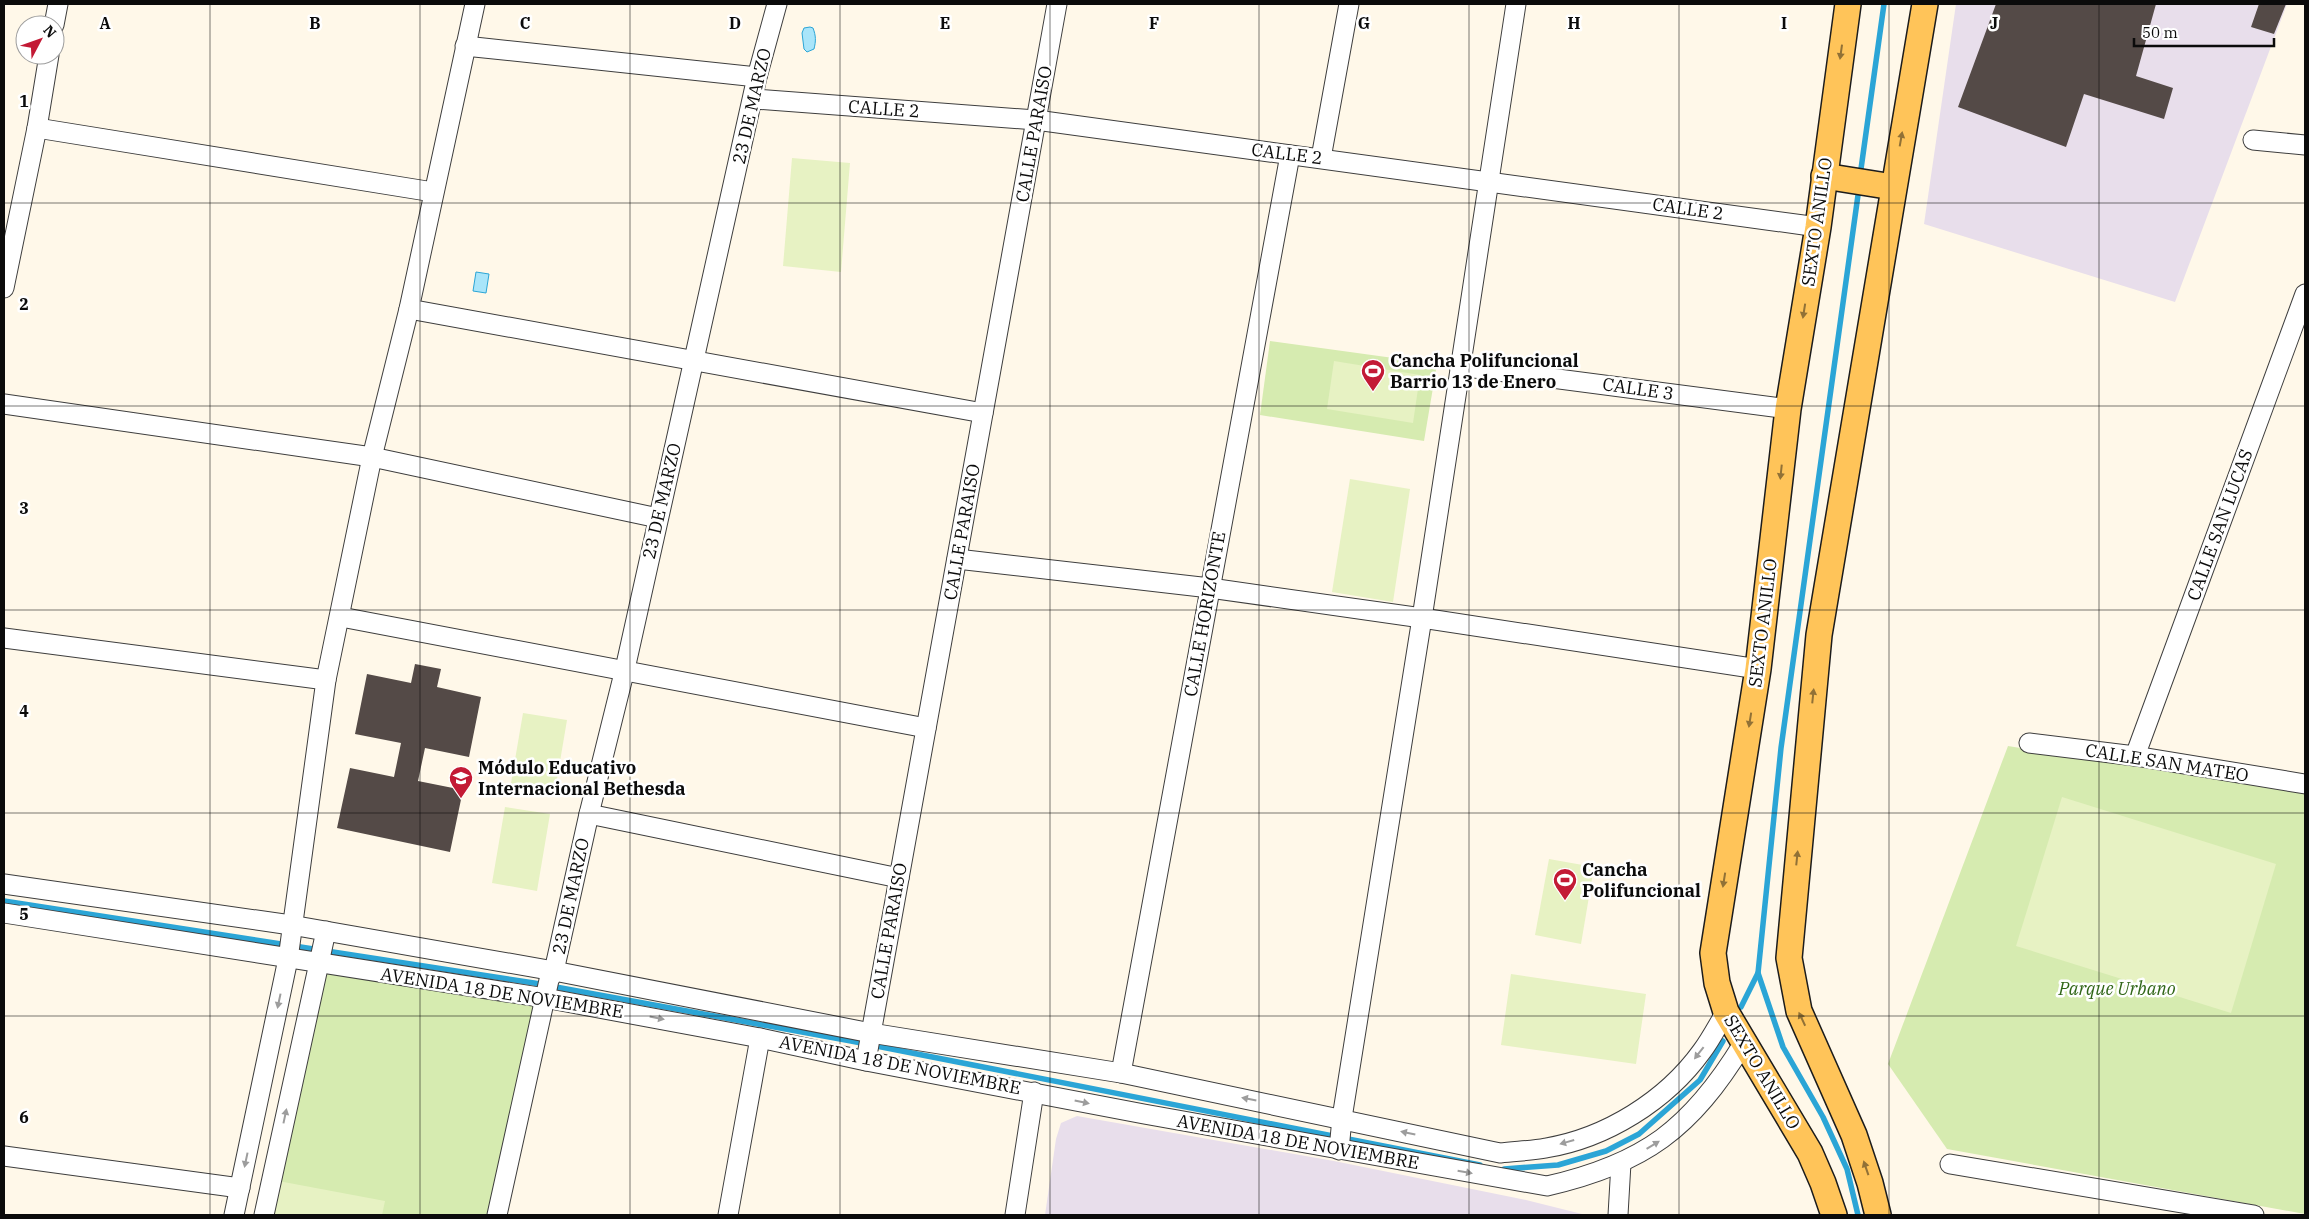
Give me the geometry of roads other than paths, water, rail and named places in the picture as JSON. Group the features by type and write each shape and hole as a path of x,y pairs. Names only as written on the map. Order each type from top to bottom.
{"main road":[{"name":"SEXTO ANILLO","path":"1834,1215 1810,1153 1743,1044 1726,1012 1717,983 1713,953 1758,669 1788,409 1818,227 1835,178 1848,4"},
{"path":"1878,1215 1870,1183 1854,1135 1799,1011 1789,958 1819,635 1885,186 1925,4"},
{"path":"1835,178 1885,186"}],"street":[{"path":"234,1215 290,957 291,929 326,680 341,617 372,457 409,309 474,4"},
{"name":"23 DE MARZO","path":"497,1215 588,814 625,669 754,99 757,77 777,4"},
{"name":"CALLE PARAISO","path":"868,1047 1057,4"},
{"path":"1321,158 1349,4"},
{"path":"1340,1134 1422,618 1459,366 1516,4"},
{"path":"465,46 757,77"},
{"path":"4,288 37,128 47,65"},
{"name":"CALLE 2","path":"754,99 1036,120 1818,227"},
{"path":"37,128 433,192"},
{"path":"2253,140 2305,145"},
{"name":"CALLE HORIZONTE","path":"1121,1073 1290,155"},
{"name":"CALLE SAN LUCAS","path":"2136,756 2305,294"},
{"path":"409,309 983,413"},
{"name":"CALLE 3","path":"1459,366 1788,409"},
{"path":"4,404 372,457 658,518"},
{"path":"957,558 1210,588 1758,669"},
{"path":"341,617 625,669 926,728"},
{"path":"4,638 326,680"},
{"name":"CALLE SAN MATEO","path":"2029,743 2136,756 2305,784"},
{"path":"588,814 899,878"},
{"name":"AVENIDA 18 DE NOVIEMBRE","path":"4,884 325,934 549,985 760,1038 1121,1073 1340,1134 1547,1186 1585,1177 1622,1163 1659,1141 1692,1114 1720,1081 1743,1044"},
{"name":"AVENIDA 18 DE NOVIEMBRE","path":"4,913 318,961 549,985 868,1047 1034,1092 1340,1134 1500,1153 1546,1148 1591,1135 1633,1114 1670,1087 1701,1052 1726,1012"},
{"path":"264,1215 325,934"},
{"path":"728,1215 760,1038"},
{"path":"1015,1215 1034,1092"},
{"path":"4,1156 240,1188"},
{"path":"1618,1215 1622,1163"},
{"path":"1950,1164 2254,1215"}],"water":[{"path":"810,27 814,31 815,43 814,49 807,52 804,49 802,33 804,28"},
{"path":"476,272 489,274 486,293 473,291"}],"waterway":[{"path":"1860,176 1884,4"},
{"path":"1858,1215 1847,1169 1823,1117 1783,1047 1758,973 1781,748 1859,188"},
{"path":"4,901 534,983 851,1041 1480,1165"},
{"path":"1741,1007 1758,973"},
{"path":"1504,1169 1558,1165 1606,1151 1639,1134 1700,1080 1723,1041"}],"place":[{"name":"Cancha Polifuncional Barrio 13 de Enero","path":"1373,392"},
{"name":"Módulo Educativo Internacional Bethesda","path":"461,799"},
{"name":"Cancha Polifuncional","path":"1565,901"}],"park label":[{"name":"Parque Urbano","path":"2117,989"}]}
